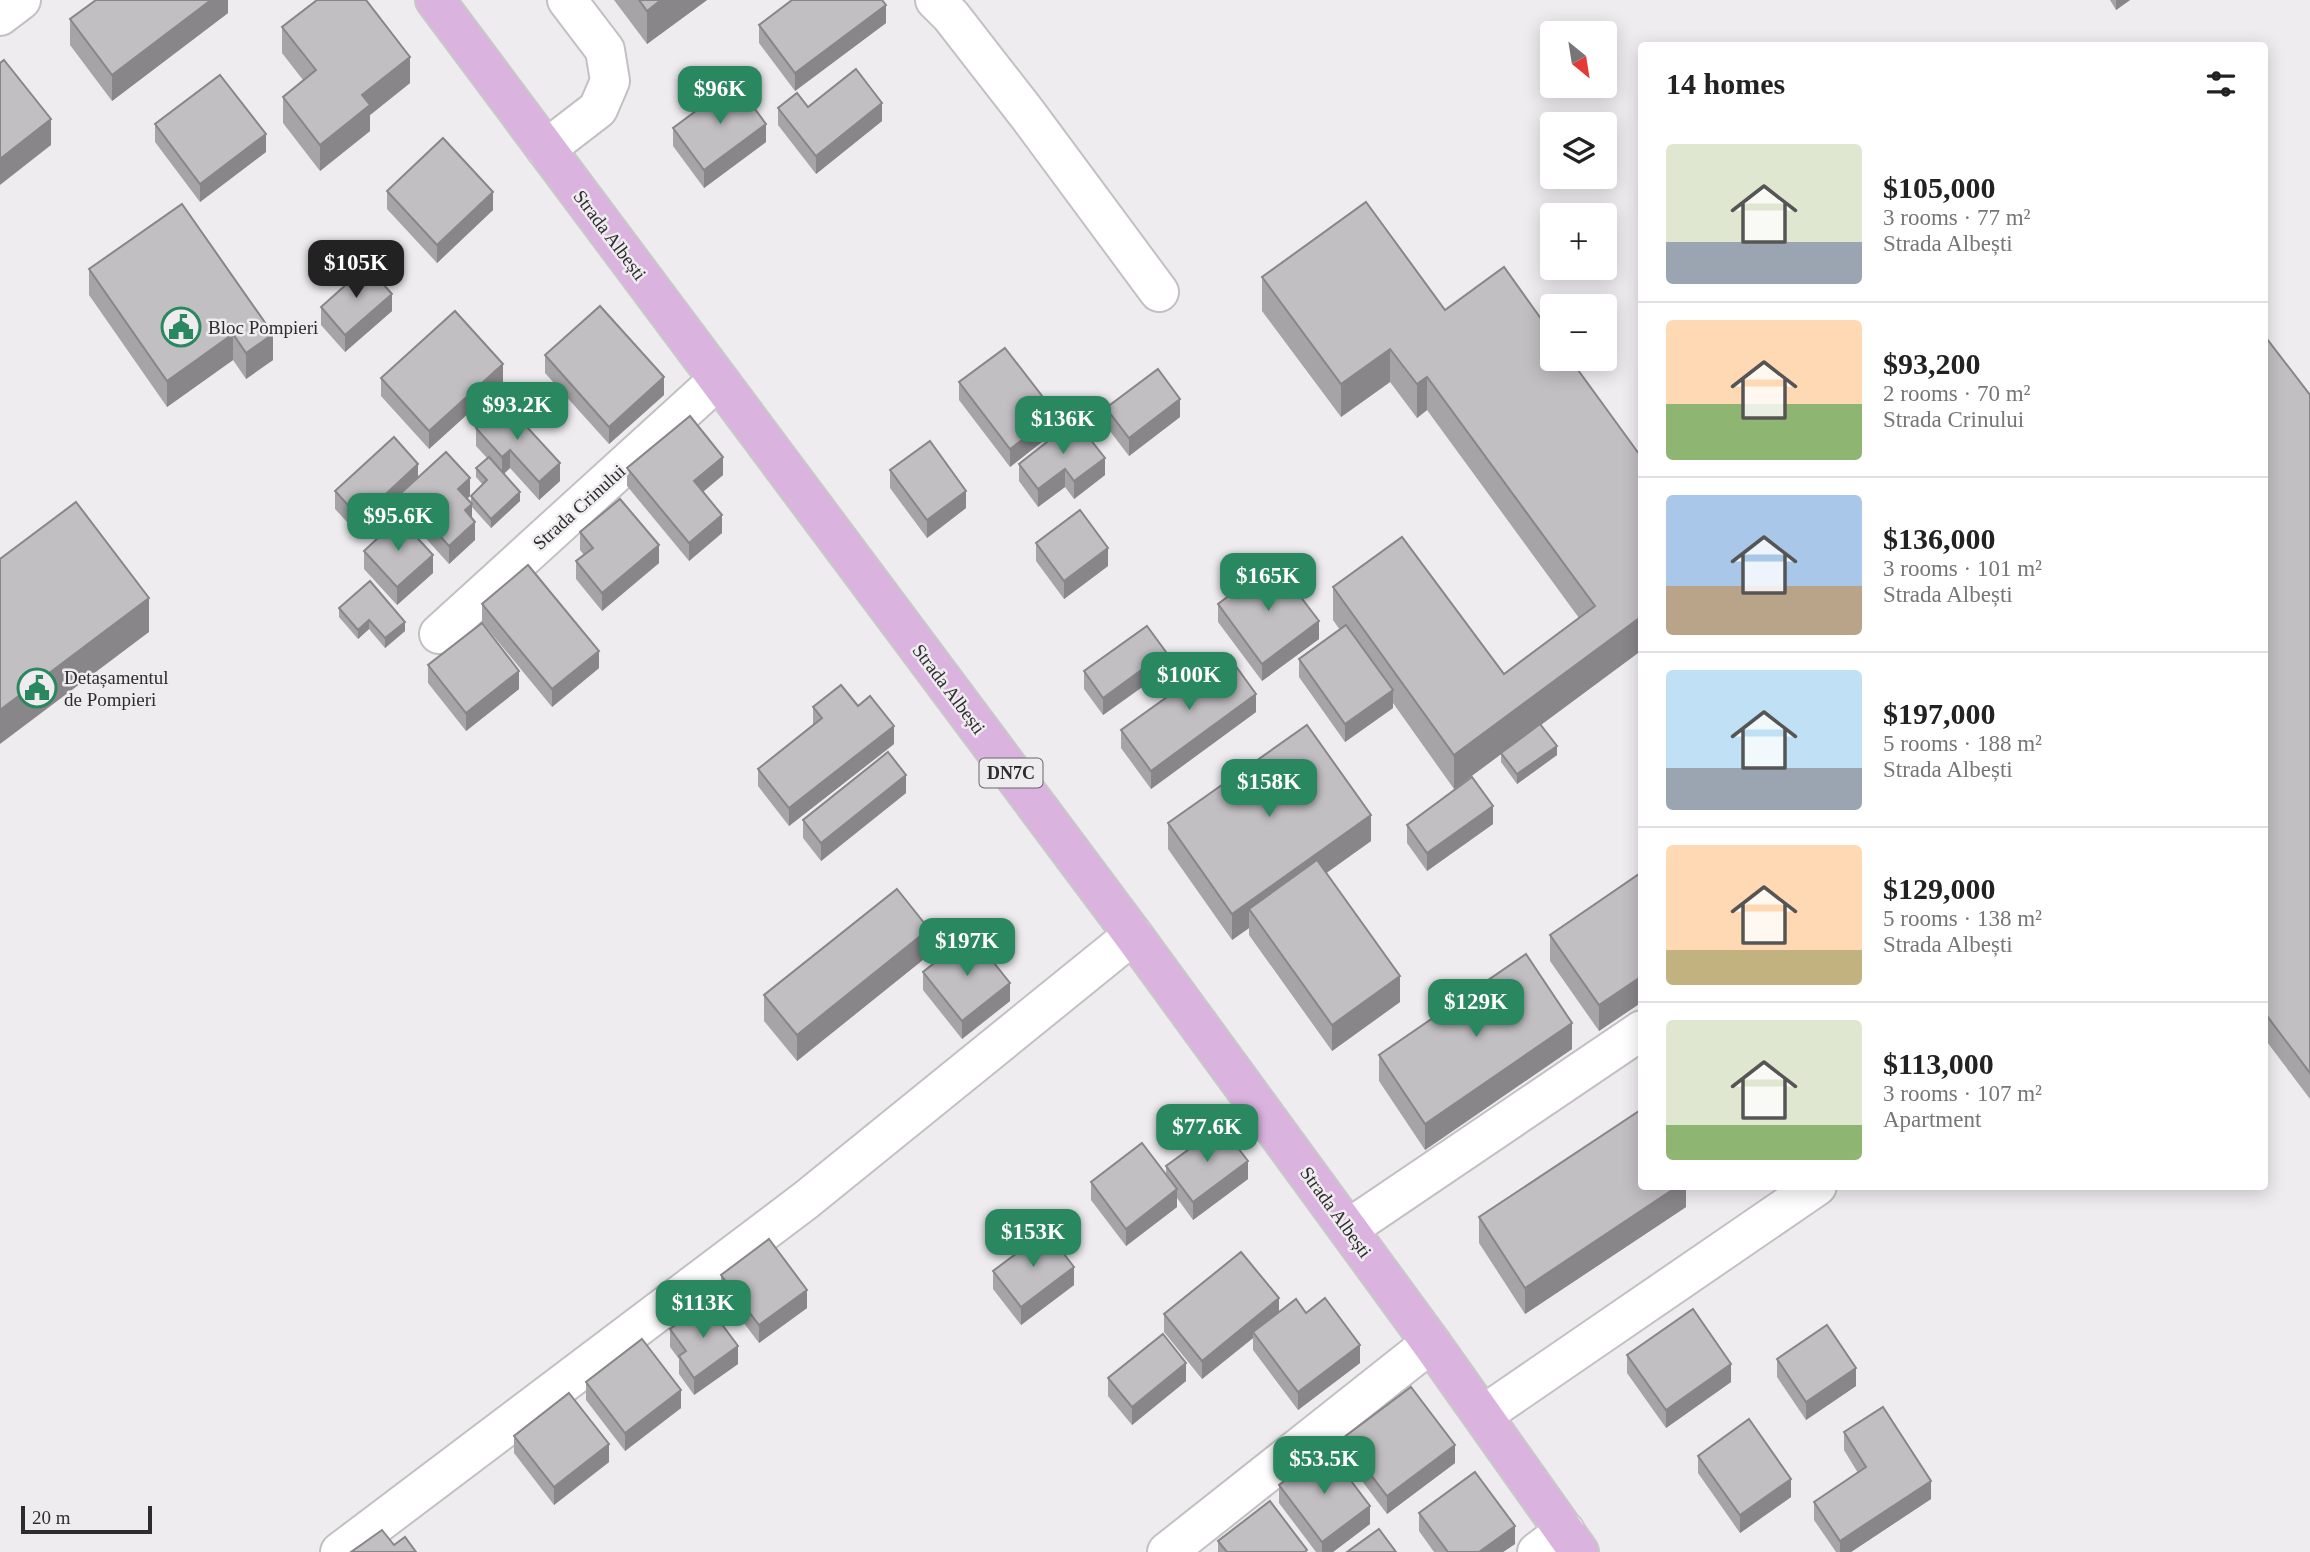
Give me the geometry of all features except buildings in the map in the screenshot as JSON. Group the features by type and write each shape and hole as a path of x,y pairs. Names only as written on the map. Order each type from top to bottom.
{"main road":[{"name":"Strada Albești","path":"435,0 1133,935 1348,1229 1483,1415 1560,1545"}],"street":[{"path":"0,16 21,0"},
{"path":"546,149 598,109 610,81 604,50 567,0"},
{"path":"935,0 951,16 1019,104 1159,292"},
{"name":"Strada Crinului","path":"439,634 718,380"},
{"path":"340,1552 806,1200 1133,935"},
{"path":"1348,1229 1638,1033"},
{"path":"1483,1415 1811,1190"},
{"path":"1167,1552 1431,1343"}],"place":[{"name":"Bloc Pompieri","path":"181,327"},
{"name":"Detașamentul de Pompieri","path":"37,688"}]}
